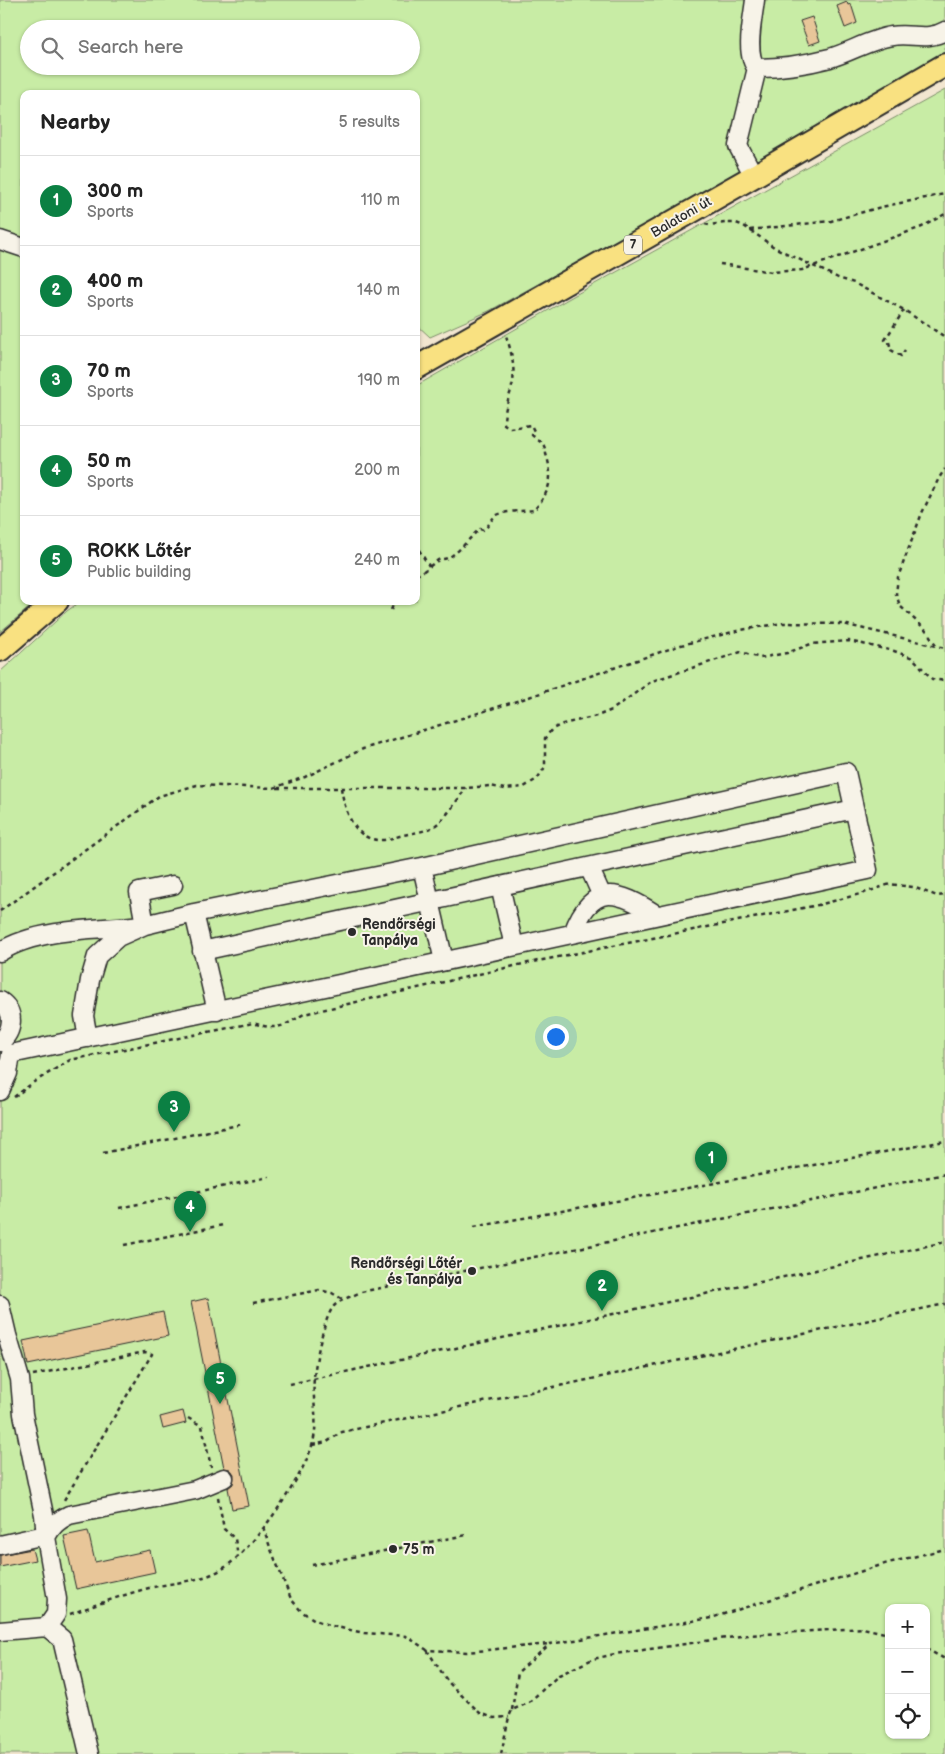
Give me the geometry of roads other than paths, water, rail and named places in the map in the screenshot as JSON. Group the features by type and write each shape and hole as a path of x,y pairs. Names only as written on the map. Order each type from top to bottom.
{"main road":[{"name":"Balatoni út","path":"420,366 695,210 945,65"},
{"path":"0,650 52,605"}],"street":[{"path":"755,0 750,53 753,64 757,68"},
{"path":"757,68 806,63 831,58 892,36 923,37 938,35 945,31"},
{"path":"754,176 738,146 757,68"},
{"path":"0,240 20,247"},
{"path":"0,952 36,937 146,925 194,913 422,867 846,772 868,870 88,1038 4,1046"},
{"path":"202,951 854,809"},
{"path":"422,867 444,961"},
{"path":"589,867 602,896"},
{"path":"146,925 139,892 173,884"},
{"path":"500,886 514,946"},
{"path":"574,933 588,905 602,896 617,895 635,901 657,915"},
{"path":"194,913 217,1010"},
{"path":"88,1038 84,1016 90,980 97,956 118,937 146,925"},
{"path":"0,1001 10,1012 12,1023 4,1046 8,1073 6,1095"},
{"path":"0,1305 6,1335 20,1379 23,1414 48,1533 57,1599 56,1614 47,1627"},
{"path":"0,1544 36,1538 48,1533 57,1520 69,1515 195,1490 224,1478"},
{"path":"0,1631 47,1627 62,1639 89,1754"}],"place":[{"name":"Rendőrségi Tanpálya","path":"352,932"},
{"name":"70 m","path":"174,1132"},
{"name":"300 m","path":"711,1183"},
{"name":"50 m","path":"190,1232"},
{"name":"Rendőrségi Lőtér és Tanpálya","path":"472,1271"},
{"name":"400 m","path":"602,1311"},
{"name":"ROKK Lőtér","path":"220,1404"},
{"name":"75 m","path":"393,1549"}]}
